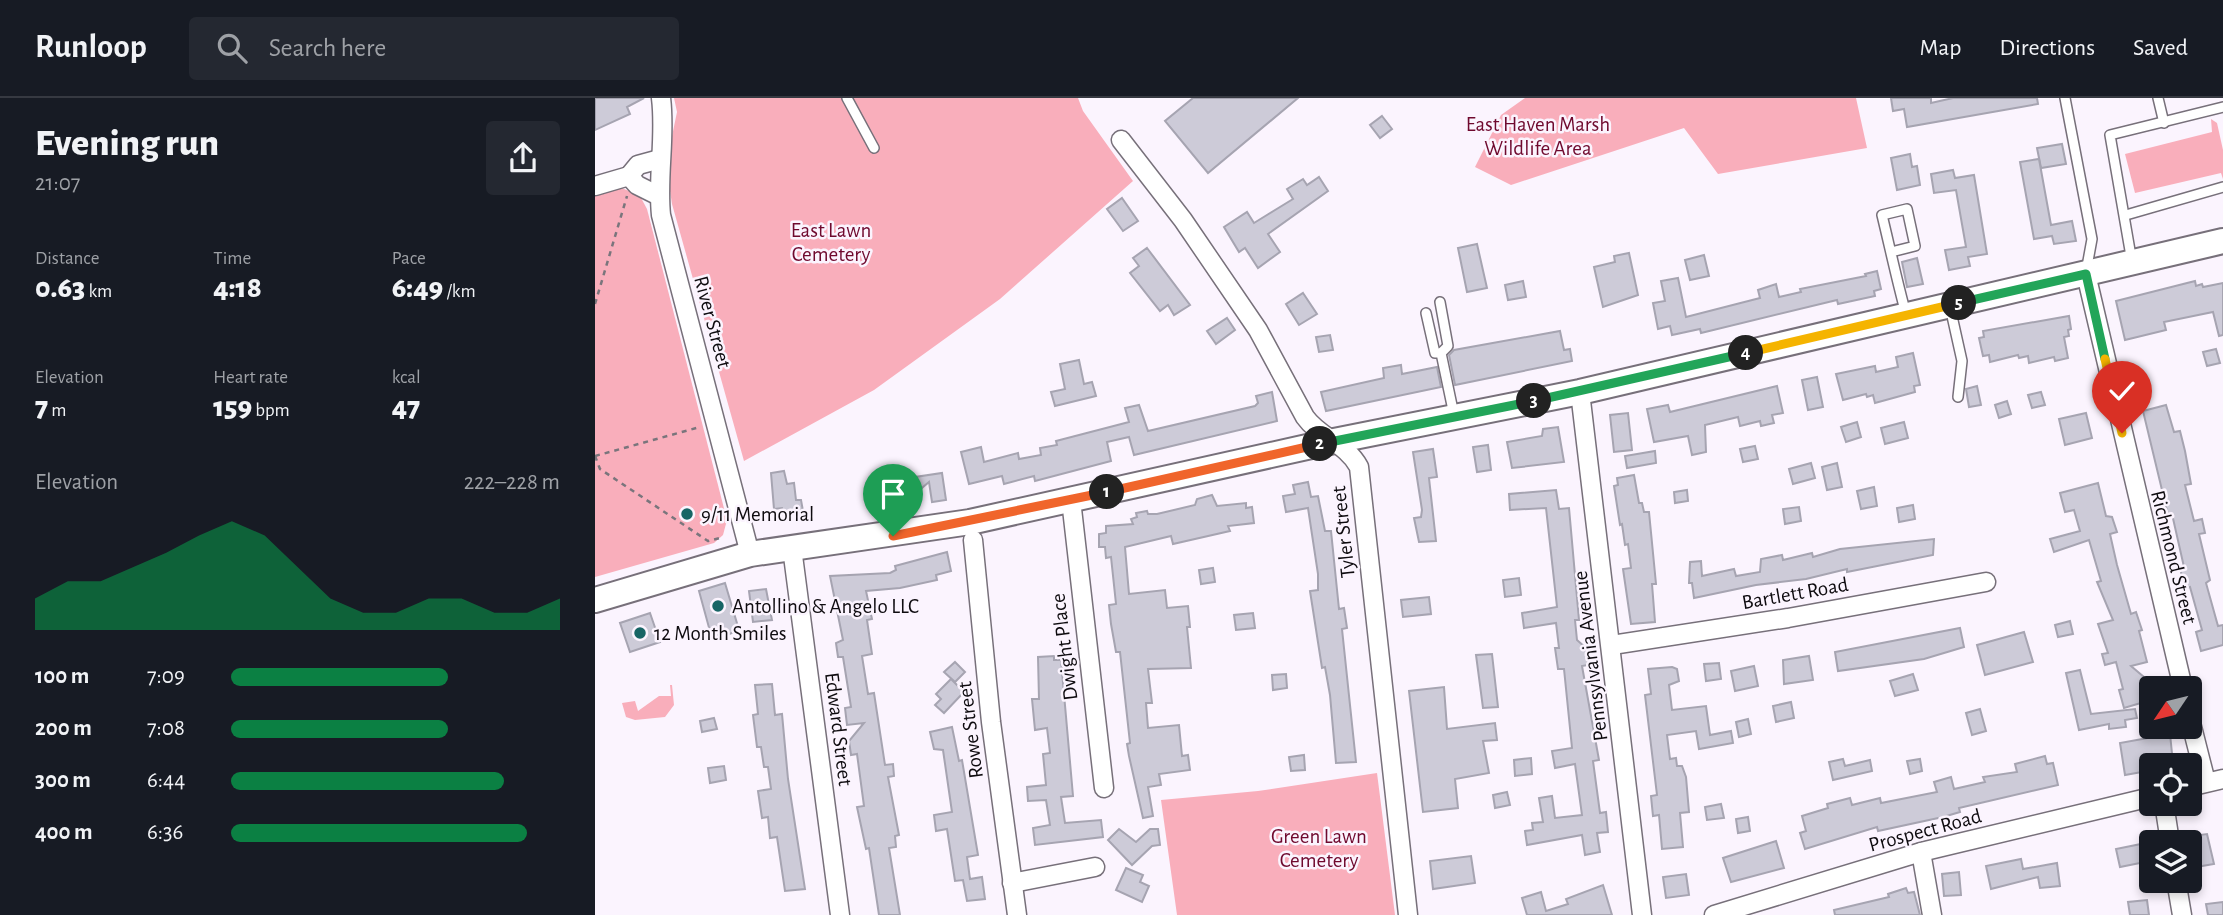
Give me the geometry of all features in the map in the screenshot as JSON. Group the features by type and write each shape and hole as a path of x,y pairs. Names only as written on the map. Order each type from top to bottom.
{"main road":[{"path":"595,600 750,554 893,536 1071,500 1334,441 1580,392 2223,241"}],"street":[{"name":"River Street","path":"661,98 665,124 660,159 661,215 750,554"},
{"name":"Tyler Street","path":"1121,140 1182,220 1258,330 1312,427 1351,453 1359,467 1408,915"},
{"path":"595,186 629,176 638,165 660,159"},
{"path":"629,176 637,185 659,196"},
{"name":"Richmond Street","path":"2086,274 2180,676"},
{"name":"Pennsylvania Avenue","path":"1580,392 1642,915"},
{"name":"Dwight Place","path":"1071,500 1104,788"},
{"name":"Rowe Street","path":"972,540 991,722 1017,915"},
{"name":"Edward Street","path":"792,548 841,915"},
{"name":"Bartlett Road","path":"1612,645 1788,618 1986,582"},
{"path":"2195,739 2206,782"},
{"name":"Prospect Road","path":"1714,915 1921,852 2139,800"},
{"path":"1921,852 1932,915"},
{"path":"1012,883 1095,867"},
{"path":"2178,893 2182,915"}],"lane":[{"path":"847,98 874,148"},
{"path":"2065,98 2092,239 2086,274"},
{"path":"2158,98 2164,123"},
{"path":"2133,264 2110,135 2223,107"},
{"path":"2126,215 2223,187"},
{"path":"1891,252 1915,246 1907,209 1882,215 1891,252 1907,315"},
{"path":"1426,313 1435,353 1441,353 1448,346 1440,302"},
{"path":"1950,305 1962,361 1958,397"},
{"path":"1441,353 1454,417"}],"path":[{"path":"595,304 628,191 629,176"},
{"path":"717,423 595,456 600,469 708,541 720,538"}],"green space":[{"name":"East Lawn Cemetery","path":"674,98 1078,98 1083,111 1133,181 1000,299 874,390 744,461 672,204 666,165 677,112"},
{"name":"East Haven Marsh Wildlife Area","path":"1525,98 1856,98 1867,148 1718,174 1684,128 1511,185 1475,167 1501,115"},
{"path":"2211,119 2217,123 2223,150 2223,179 2221,173 2135,193 2125,154 2212,132"},
{"path":"622,188 640,196 647,209 727,520 723,535 714,543 595,577 595,196"},
{"path":"670,685 674,705 665,717 635,720 626,717 622,703 635,701 638,711 659,696 671,696"},
{"name":"Green Lawn Cemetery","path":"1377,773 1395,915 1177,915 1161,800 1258,791"}],"building":[{"path":"595,98 644,98 627,107 630,114 595,130"},
{"path":"1193,98 1298,98 1208,173 1165,121"},
{"path":"1891,98 1931,98 1931,103 1953,98 2037,98 2038,104 1907,127 1904,109 1893,111"},
{"path":"1382,116 1392,129 1380,138 1370,125"},
{"path":"2062,144 2066,164 2041,168 2037,148"},
{"path":"1910,154 1912,167 1917,166 1920,185 1897,190 1891,158"},
{"path":"2039,159 2051,225 2072,221 2076,241 2054,244 2052,236 2034,239 2020,162"},
{"path":"1953,170 1955,178 1974,175 1987,254 1968,257 1970,266 1949,270 1945,250 1966,247 1956,190 1934,193 1931,174"},
{"path":"1319,177 1328,191 1268,234 1280,252 1258,268 1245,248 1239,252 1224,227 1247,212 1254,223 1293,199 1287,189 1303,179 1307,185"},
{"path":"1122,198 1138,221 1123,231 1107,209"},
{"path":"1477,244 1487,288 1467,292 1458,248"},
{"path":"1147,248 1190,305 1174,315 1168,305 1160,311 1130,273 1139,266 1133,258"},
{"path":"1629,253 1638,295 1603,307 1594,267 1615,262 1614,256"},
{"path":"1704,255 1709,276 1690,280 1685,260"},
{"path":"1917,258 1923,284 1907,287 1902,262"},
{"path":"1877,271 1881,289 1874,291 1875,296 1838,304 1837,300 1701,333 1700,329 1672,335 1670,326 1658,329 1653,303 1665,301 1661,281 1678,278 1686,317 1760,298 1758,290 1776,284 1779,297 1801,292 1800,289 1866,276 1865,274"},
{"path":"1523,281 1526,297 1508,300 1505,285"},
{"path":"2195,281 2196,286 2202,284 2203,287 2223,283 2223,335 2219,336 2213,312 2164,322 2166,330 2125,340 2116,301"},
{"path":"1303,293 1317,314 1299,325 1286,304"},
{"path":"2069,316 2071,329 2068,330 2069,336 2064,337 2068,358 2055,361 2054,357 2029,363 2028,356 2019,358 2018,355 1990,362 1989,355 1983,356 1979,338 1984,337 1983,331"},
{"path":"1227,318 1235,330 1216,344 1207,331"},
{"path":"1560,331 1564,350 1570,349 1572,361 1455,385 1449,355 1454,350"},
{"path":"1330,335 1333,350 1319,352 1316,337"},
{"path":"2216,349 2220,363 2207,366 2203,352"},
{"path":"1913,353 1920,385 1914,386 1915,392 1875,403 1873,395 1867,397 1866,394 1843,400 1836,374 1875,366 1876,372 1898,367 1896,357"},
{"path":"1079,360 1084,384 1092,382 1096,396 1055,406 1051,392 1065,389 1060,364"},
{"path":"1401,365 1402,374 1437,367 1441,387 1326,411 1321,392 1384,378 1383,368"},
{"path":"1817,377 1823,407 1808,410 1802,380"},
{"path":"1777,386 1783,413 1772,415 1774,423 1761,426 1760,421 1740,426 1738,417 1705,425 1706,452 1692,455 1688,436 1654,442 1647,409 1668,405 1670,412"},
{"path":"1977,386 1981,405 1969,407 1966,389"},
{"path":"1272,392 1277,421 1134,455 1129,437 1107,442 1111,461 1035,481 1034,476 1004,484 1002,476 969,484 961,452 981,447 984,462 1018,453 1019,459 1041,455 1040,448 1057,445 1056,441 1129,422 1125,408 1139,405 1148,431 1255,406 1258,403 1256,396"},
{"path":"2041,392 2045,405 2032,408 2028,395"},
{"path":"2007,401 2011,414 1999,418 1995,405"},
{"path":"2166,405 2174,432 2180,431 2191,484 2185,485 2194,521 2202,519 2205,533 2199,534 2210,580 2206,583 2218,626 2223,625 2223,645 2201,651 2196,632 2202,630 2190,587 2185,588 2180,568 2184,567 2172,514 2168,515 2143,411"},
{"path":"1628,413 1632,450 1614,452 1610,415"},
{"path":"2086,413 2092,438 2065,445 2059,419"},
{"path":"1857,422 1861,437 1846,442 1841,427"},
{"path":"1904,422 1908,438 1885,444 1881,428"},
{"path":"1558,427 1564,462 1512,468 1507,442 1542,436 1543,429"},
{"path":"1488,445 1491,470 1477,472 1473,447"},
{"path":"1755,446 1758,459 1743,462 1740,449"},
{"path":"1433,449 1437,477 1429,478 1436,541 1419,542 1414,518 1421,517 1422,510 1413,452"},
{"path":"1655,451 1656,463 1627,468 1625,456"},
{"path":"1811,463 1815,478 1793,484 1789,469"},
{"path":"1837,463 1842,487 1827,490 1822,467"},
{"path":"784,471 787,484 794,483 796,500 801,500 803,511 784,517 782,508 774,509 771,473"},
{"path":"907,471 908,478 942,473 946,500 932,502 929,482 909,499 892,501 888,474"},
{"path":"1634,475 1639,503 1642,503 1644,512 1649,512 1656,584 1652,584 1655,622 1631,624 1623,569 1631,568 1614,486 1618,485 1617,478"},
{"path":"1308,482 1311,497 1318,496 1325,531 1331,531 1339,609 1344,608 1347,628 1342,629 1356,762 1336,763 1330,695 1325,667 1322,668 1310,591 1318,590 1318,574 1308,508 1286,512 1283,496 1295,494 1293,485"},
{"path":"2098,483 2106,516 2112,517 2117,532 2110,534 2117,565 2131,614 2136,612 2142,630 2139,631 2147,662 2131,666 2143,676 2139,676 2139,704 2124,708 2119,690 2123,689 2116,662 2105,665 2102,654 2108,653 2098,624 2113,620 2097,582 2101,581 2089,540 2054,552 2050,539 2080,531 2074,510 2065,512 2060,493"},
{"path":"1874,487 1877,506 1861,509 1857,491"},
{"path":"1556,490 1559,509 1569,508 1579,620 1575,620 1577,640 1586,648 1588,665 1582,666 1599,760 1593,761 1600,813 1606,812 1608,832 1597,833 1600,852 1585,855 1582,835 1527,845 1525,831 1533,830 1532,823 1543,822 1539,798 1552,796 1555,818 1582,815 1575,764 1555,768 1552,751 1572,748 1564,669 1558,669 1555,648 1559,648 1556,623 1524,628 1522,613 1557,607 1546,508 1510,510 1509,494"},
{"path":"1687,490 1688,501 1675,503 1674,492"},
{"path":"1212,495 1217,506 1246,503 1246,508 1252,507 1254,523 1228,526 1230,531 1173,544 1171,536 1125,547 1129,594 1165,590 1167,608 1188,606 1190,627 1187,627 1191,668 1148,669 1152,703 1146,703 1148,728 1179,725 1182,756 1188,755 1190,770 1159,774 1161,785 1148,787 1153,816 1143,818 1127,744 1130,743 1120,652 1116,652 1111,624 1109,605 1116,604 1111,557 1106,558 1105,547 1099,547 1099,534 1106,533 1106,526 1133,524 1131,519 1137,517 1136,513 1147,511 1148,514 1157,514 1195,505 1197,499"},
{"path":"1913,505 1915,519 1899,522 1897,508"},
{"path":"1799,507 1801,521 1785,524 1783,509"},
{"path":"1934,539 1933,555 1847,572 1847,569 1806,579 1756,585 1694,598 1692,583 1689,583 1690,562 1701,561 1702,576 1734,569 1736,576 1760,572 1761,559 1782,555 1783,560 1812,553 1813,557 1840,549"},
{"path":"947,552 951,571 936,575 937,580 900,588 866,591 872,619 867,620 872,654 862,656 868,694 874,693 885,765 893,764 894,776 888,777 899,835 895,836 896,847 889,848 900,915 879,915 869,848 866,849 857,807 864,806 857,754 851,755 849,741 864,723 847,725 845,708 851,707 843,657 838,657 836,643 843,640 830,576 890,573 896,570 895,566"},
{"path":"1213,568 1215,582 1201,584 1199,570"},
{"path":"1519,578 1521,595 1505,597 1503,580"},
{"name":"Antollino & Angelo LLC","path":"725,583 739,630 718,639 716,633 711,635 699,591"},
{"path":"766,589 772,620 753,622 749,591"},
{"path":"1429,597 1431,614 1403,617 1401,600"},
{"name":"12 Month Smiles","path":"650,613 660,642 630,652 620,623"},
{"path":"1253,613 1255,628 1236,630 1234,615"},
{"path":"2070,621 2073,634 2058,637 2055,625"},
{"path":"1960,628 1964,647 1924,659 1838,671 1835,652"},
{"path":"2024,632 2033,662 1985,675 1977,645"},
{"path":"1492,654 1498,707 1483,708 1476,655"},
{"path":"1054,656 1054,660 1061,660 1073,796 1061,797 1065,823 1101,820 1103,837 1035,845 1033,828 1050,825 1046,800 1028,801 1027,787 1046,785 1043,754 1050,753 1047,728 1035,730 1032,699 1039,699 1038,657"},
{"path":"1809,656 1813,680 1784,684 1783,660"},
{"path":"955,662 965,672 955,682 944,672"},
{"path":"1719,663 1721,679 1706,681 1704,664"},
{"path":"1754,666 1758,686 1735,691 1731,671"},
{"path":"1648,669 1677,669 1679,681 1669,685 1672,710 1706,706 1710,735 1731,731 1733,743 1699,749 1696,731 1667,735 1670,759 1676,758 1677,766 1682,766 1686,777 1689,812 1680,813 1683,847 1662,849 1659,815 1653,816 1651,796 1657,795 1645,695 1651,694"},
{"path":"2080,670 2091,714 2135,709 2137,718 2125,720 2126,727 2109,729 2109,724 2079,730 2066,673"},
{"path":"1286,674 1287,688 1273,690 1272,675"},
{"path":"1913,674 1918,690 1895,696 1890,681"},
{"path":"951,679 964,692 944,713 935,705 941,699 936,694"},
{"path":"772,684 775,715 782,714 788,779 805,889 785,891 777,837 770,838 768,817 762,818 758,791 771,789 768,767 764,767 761,747 757,747 753,715 758,714 755,685"},
{"path":"1444,687 1447,729 1495,723 1497,740 1483,741 1489,773 1455,779 1458,808 1423,812 1409,691"},
{"path":"1791,702 1794,718 1776,722 1773,706"},
{"path":"1980,709 1986,731 1972,735 1966,713"},
{"path":"714,718 717,729 702,732 700,721"},
{"path":"1748,719 1751,734 1739,737 1736,722"},
{"path":"952,727 959,761 962,760 978,855 967,857 970,879 982,877 985,899 967,901 963,880 955,881 947,829 936,831 934,815 952,812 943,750 934,749 930,732"},
{"path":"2142,739 2171,739 2172,753 2139,753 2139,773 2125,775 2120,743"},
{"path":"1304,755 1305,770 1291,771 1289,757"},
{"path":"2045,756 2047,764 2053,763 2058,785 1959,808 1960,812 1943,817 1878,831 1877,827 1805,849 1800,833 1806,831 1802,816 1828,808 1827,804 1850,798 1852,805 1880,798 1881,803 1937,792 1934,782 1951,777 1954,789 1985,782 1983,777 2017,772 2015,764"},
{"path":"1531,758 1532,774 1515,776 1514,760"},
{"path":"1843,759 1845,766 1870,760 1872,771 1833,780 1829,762"},
{"path":"1920,759 1922,771 1910,774 1907,761"},
{"path":"724,766 726,780 710,783 708,768"},
{"path":"1507,792 1510,805 1495,808 1493,795"},
{"path":"1721,804 1724,818 1707,820 1705,807"},
{"path":"1748,817 1750,831 1738,833 1736,819"},
{"path":"1119,829 1136,842 1150,829 1158,829 1160,845 1152,846 1132,865 1108,840"},
{"path":"2207,834 2214,864 2202,866 2202,835"},
{"path":"1776,841 1784,868 1731,882 1723,858"},
{"path":"2139,844 2139,863 2120,867 2116,849"},
{"path":"1471,856 1475,883 1433,889 1430,861"},
{"path":"2021,859 2023,869 2057,863 2060,886 2040,888 2038,877 1991,889 1986,866"},
{"path":"1126,868 1143,875 1140,882 1149,886 1142,902 1116,890"},
{"path":"1959,872 1961,895 1944,896 1942,874"},
{"path":"1686,874 1689,895 1666,898 1663,877"},
{"path":"1603,885 1612,915 1527,915 1522,898 1541,892 1546,911 1568,904 1566,899"},
{"path":"1906,888 1908,893 1914,892 1920,915 1835,915 1834,910 1889,897 1888,894"},
{"path":"2147,900 2149,915 2130,915 2128,902"},
{"path":"2223,902 2223,915 2208,915 2206,904"}],"place":[{"name":"9/11 Memorial","path":"687,514"},
{"name":"Antollino & Angelo LLC","path":"718,606"},
{"name":"12 Month Smiles","path":"640,633"}],"route":[{"path":"893,536 970,522 1334,441 1580,392 2086,274 2122,433"}]}
